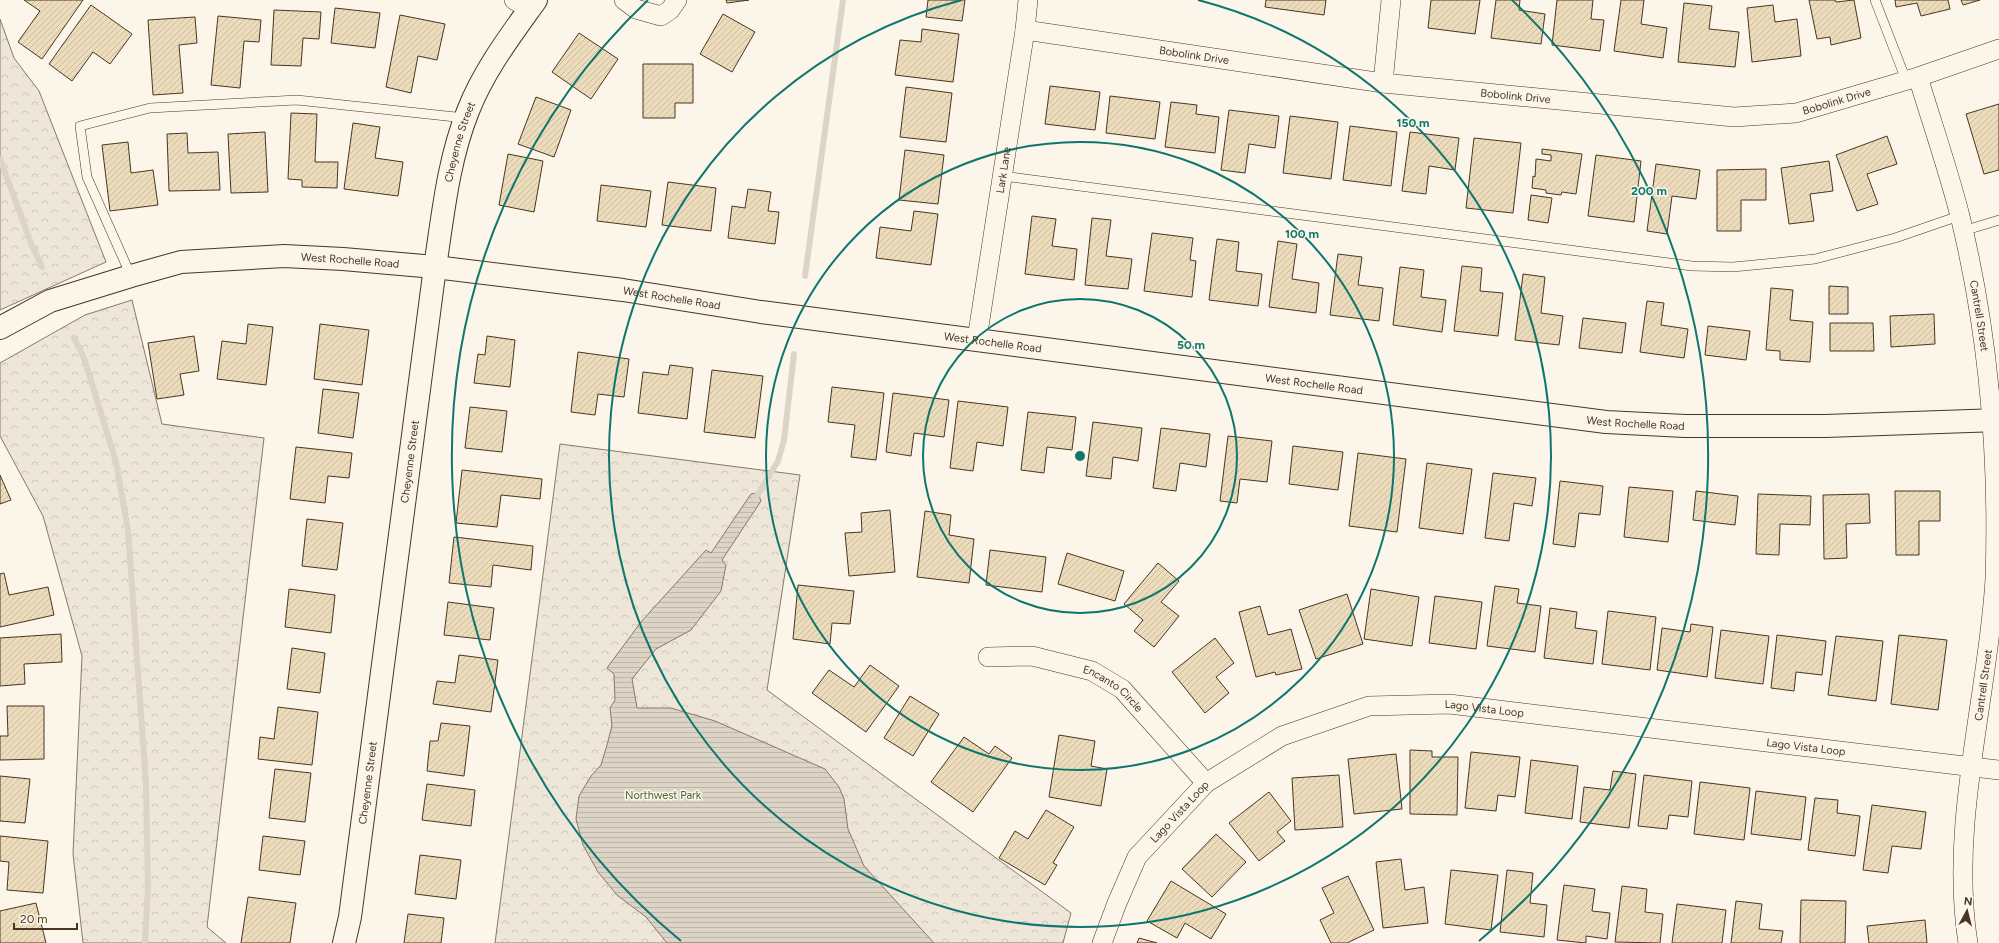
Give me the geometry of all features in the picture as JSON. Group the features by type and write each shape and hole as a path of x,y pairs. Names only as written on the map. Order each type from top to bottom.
{"street":[{"path":"624,0 636,9 661,16 670,10 677,0"},
{"name":"Lark Lane","path":"977,339 1025,30 1028,0"},
{"path":"1384,83 1391,0"},
{"name":"Cheyenne Street","path":"344,943 351,909 435,267 450,164 465,118 492,64 527,3"},
{"name":"Bobolink Drive","path":"1025,30 1384,83 1734,117 1796,113 1912,79 1999,50"},
{"name":"Cantrell Street","path":"1912,79 1961,223 1991,363 1996,420 1996,603 1972,766 1965,829 1963,877 1964,907 1968,943"},
{"name":"West Rochelle Road","path":"0,328 50,301 181,262 284,256 343,259 435,267 623,290 761,312 1606,422 1685,426 1825,426 1996,420"},
{"name":"Encanto Circle","path":"988,657 1032,656 1092,671 1122,689 1206,783"},
{"name":"Lago Vista Loop","path":"1102,943 1136,857 1206,783 1282,736 1369,706 1449,704 1999,770"}],"lane":[{"path":"1875,0 1912,79"},
{"path":"131,276 87,177 80,126 150,108 297,100 465,118"},
{"path":"1002,176 1692,266 1733,267 1815,259 1895,238 1961,223 1999,220"}],"green space":[{"path":"0,19 14,58 39,91 106,262 0,310"},
{"path":"132,300 162,424 264,438 207,927 226,943 83,943 73,854 82,656 43,516 0,436 0,363 85,315"},
{"name":"Northwest Park","path":"560,444 800,475 767,690 1071,913 1063,943 495,943"}],"shaded area":[{"path":"758,493 761,501 722,560 726,565 721,591 691,630 656,649 632,679 637,708 671,708 715,721 825,769 839,787 844,799 848,829 864,866 934,943 667,943 646,917 617,895 598,872 583,845 576,819 579,796 591,776 601,765 612,726 610,708 615,700 614,674 607,668 641,622 706,550 711,553 751,494"}],"building":[{"path":"24,0 83,0 42,59 18,42 40,11"},
{"path":"726,0 749,0 727,3"},
{"path":"928,0 965,0 962,21 926,17"},
{"path":"1266,0 1326,0 1324,15 1265,7"},
{"path":"1431,0 1480,0 1475,34 1428,28"},
{"path":"1496,0 1520,0 1519,10 1545,14 1541,44 1491,38"},
{"path":"1557,0 1593,0 1591,19 1604,20 1600,51 1552,45"},
{"path":"1621,0 1644,0 1641,24 1667,28 1663,58 1614,51"},
{"path":"1809,0 1835,0 1836,2 1854,0 1861,38 1831,45 1830,37 1817,39"},
{"path":"1895,0 1948,0 1950,9 1921,16 1917,3 1896,7"},
{"path":"1961,0 1980,0 1963,5"},
{"path":"1684,3 1712,6 1709,29 1739,32 1735,67 1678,62"},
{"path":"91,5 132,34 110,64 93,52 72,81 49,64"},
{"path":"1773,5 1775,22 1797,19 1801,56 1752,62 1747,8"},
{"path":"335,8 380,13 375,48 331,43"},
{"path":"274,10 321,12 319,39 303,38 301,66 271,65"},
{"path":"723,14 755,32 732,72 700,54"},
{"path":"400,15 445,24 437,60 418,56 411,93 386,87"},
{"path":"218,16 261,20 259,42 244,41 240,88 211,85"},
{"path":"195,17 197,43 179,45 183,93 153,95 148,20"},
{"path":"922,29 959,34 953,82 895,75 900,40 921,42"},
{"path":"579,33 618,59 591,99 552,72"},
{"path":"643,64 693,64 693,103 675,103 675,118 643,118"},
{"path":"1050,86 1100,92 1095,130 1045,124"},
{"path":"906,87 952,93 946,142 900,137"},
{"path":"1110,96 1160,102 1155,139 1106,133"},
{"path":"536,97 571,110 554,157 518,144"},
{"path":"1171,102 1197,105 1196,114 1219,117 1215,153 1165,147"},
{"path":"1999,104 1999,170 1984,174 1966,114"},
{"path":"1229,110 1279,116 1275,148 1249,144 1245,173 1221,170"},
{"path":"291,113 317,114 315,162 338,162 337,188 302,187 302,180 288,179"},
{"path":"1290,116 1338,122 1331,179 1283,173"},
{"path":"353,123 380,127 375,158 403,162 398,196 344,189"},
{"path":"1350,126 1397,132 1391,186 1343,180"},
{"path":"265,132 268,192 231,193 228,134"},
{"path":"1410,132 1459,138 1455,170 1429,166 1426,194 1402,191"},
{"path":"187,133 188,153 218,152 220,190 169,191 167,134"},
{"path":"1887,136 1897,164 1867,174 1878,204 1857,211 1836,155"},
{"path":"1474,138 1521,143 1513,213 1466,208"},
{"path":"128,142 131,173 153,170 158,205 110,211 102,145"},
{"path":"1542,149 1582,154 1576,194 1562,192 1561,195 1546,193 1546,190 1532,188 1533,176 1535,177 1536,159 1551,161 1551,155 1542,154"},
{"path":"905,150 944,155 938,204 899,200"},
{"path":"508,154 543,161 534,212 499,205"},
{"path":"1596,155 1641,161 1634,222 1588,216"},
{"path":"1829,161 1833,191 1810,194 1814,221 1789,224 1781,168"},
{"path":"1656,164 1700,170 1696,199 1672,196 1667,234 1647,231"},
{"path":"1766,169 1766,200 1741,200 1741,231 1717,231 1717,170"},
{"path":"668,182 716,188 711,231 662,225"},
{"path":"601,185 651,191 646,227 597,221"},
{"path":"748,189 771,192 768,211 779,212 775,244 728,238 732,206 745,208"},
{"path":"1531,195 1552,198 1548,223 1528,220"},
{"path":"914,211 938,214 931,265 876,258 880,227 911,231"},
{"path":"1032,216 1056,219 1052,246 1077,249 1074,280 1025,274"},
{"path":"1092,218 1111,220 1106,256 1132,259 1128,289 1085,285"},
{"path":"1152,233 1193,238 1190,260 1196,261 1192,297 1144,291"},
{"path":"1217,239 1239,242 1236,271 1262,274 1258,306 1209,300"},
{"path":"1278,241 1297,244 1292,279 1319,283 1316,313 1269,307"},
{"path":"1338,254 1362,257 1358,285 1383,288 1379,321 1330,315"},
{"path":"1462,266 1482,268 1480,291 1503,293 1498,336 1454,331"},
{"path":"1400,267 1424,270 1421,297 1446,300 1442,332 1393,325"},
{"path":"1523,274 1545,277 1541,313 1563,316 1559,345 1515,340"},
{"path":"1829,286 1848,287 1848,314 1829,314"},
{"path":"1771,288 1793,290 1790,320 1813,322 1810,362 1780,360 1780,351 1766,350"},
{"path":"1647,301 1664,303 1661,325 1688,329 1684,358 1640,352"},
{"path":"1934,314 1935,344 1891,347 1890,316"},
{"path":"1583,318 1626,323 1622,353 1579,348"},
{"path":"1830,323 1873,323 1874,351 1830,351"},
{"path":"248,324 273,327 266,385 217,379 222,341 246,344"},
{"path":"320,324 369,330 362,385 314,379"},
{"path":"1708,326 1750,331 1746,360 1705,355"},
{"path":"194,336 199,371 180,374 184,395 157,399 148,343"},
{"path":"487,336 515,340 510,387 474,383 478,354 485,355"},
{"path":"578,352 629,359 624,397 598,394 595,415 571,412"},
{"path":"670,365 693,368 687,419 638,413 643,372 668,375"},
{"path":"712,370 763,376 755,438 704,432"},
{"path":"832,387 884,393 876,460 851,457 855,425 828,422"},
{"path":"323,389 359,393 353,438 318,433"},
{"path":"893,393 949,400 944,437 914,433 911,456 886,452"},
{"path":"958,401 1008,407 1003,446 977,442 973,471 950,468"},
{"path":"470,407 507,411 502,452 465,448"},
{"path":"1028,412 1076,417 1072,450 1047,447 1044,473 1021,470"},
{"path":"1093,422 1142,428 1138,461 1113,457 1111,479 1086,476"},
{"path":"1161,428 1210,434 1206,467 1180,463 1176,491 1153,488"},
{"path":"1228,436 1272,441 1267,482 1240,479 1237,503 1220,501"},
{"path":"1293,446 1343,452 1338,490 1289,484"},
{"path":"296,447 352,453 349,478 328,476 325,503 290,499"},
{"path":"1358,453 1406,459 1397,532 1349,526"},
{"path":"1427,463 1472,469 1463,534 1419,528"},
{"path":"462,470 542,479 540,499 501,495 497,527 456,523"},
{"path":"1493,473 1536,478 1532,506 1514,503 1509,541 1485,538"},
{"path":"0,475 11,500 0,504"},
{"path":"1560,481 1603,486 1600,515 1579,513 1575,547 1553,544"},
{"path":"1629,487 1673,491 1668,542 1624,537"},
{"path":"1696,491 1738,496 1735,525 1693,520"},
{"path":"1895,491 1940,491 1940,521 1919,521 1919,555 1896,555"},
{"path":"1758,494 1811,496 1810,525 1780,524 1779,555 1756,554"},
{"path":"1869,494 1870,523 1846,524 1847,558 1824,559 1823,495"},
{"path":"890,510 895,572 849,576 845,533 862,532 861,513"},
{"path":"925,511 951,515 949,535 974,539 969,583 917,577"},
{"path":"307,519 343,523 337,570 302,566"},
{"path":"454,537 533,546 531,570 493,565 491,587 449,583"},
{"path":"990,550 1046,557 1042,592 986,585"},
{"path":"1067,553 1124,571 1115,601 1058,584"},
{"path":"1158,563 1179,581 1161,602 1179,616 1154,647 1134,631 1143,620 1124,604"},
{"path":"4,573 9,595 48,587 54,615 0,627 0,574"},
{"path":"798,585 854,591 850,624 832,623 830,644 793,639"},
{"path":"1495,586 1519,589 1517,603 1541,606 1535,652 1487,646"},
{"path":"289,589 335,595 331,633 285,627"},
{"path":"1371,589 1419,597 1412,646 1364,639"},
{"path":"1347,594 1363,644 1316,659 1299,610"},
{"path":"1435,596 1482,602 1476,649 1429,643"},
{"path":"448,602 494,608 490,640 444,635"},
{"path":"1260,606 1268,635 1291,629 1302,669 1276,675 1275,672 1256,677 1239,612"},
{"path":"1550,608 1577,612 1575,628 1597,631 1593,664 1544,658"},
{"path":"1608,611 1656,617 1650,670 1602,664"},
{"path":"1691,624 1713,627 1707,677 1657,670 1662,628 1690,632"},
{"path":"1721,630 1769,636 1763,684 1715,678"},
{"path":"61,634 62,662 24,664 25,684 0,686 0,638"},
{"path":"1777,635 1826,641 1822,675 1796,672 1794,691 1771,688"},
{"path":"1899,635 1947,640 1938,710 1891,704"},
{"path":"1836,636 1883,641 1876,701 1828,695"},
{"path":"1215,638 1234,663 1216,677 1229,693 1205,713 1172,672"},
{"path":"292,648 325,653 320,693 287,689"},
{"path":"459,655 498,660 491,712 433,704 437,681 455,683"},
{"path":"870,665 899,686 866,732 812,693 829,670 854,687"},
{"path":"910,696 939,714 913,756 884,738"},
{"path":"7,706 44,706 44,759 0,760 0,736 8,736"},
{"path":"278,707 318,712 312,765 258,759 260,737 274,739"},
{"path":"441,723 470,726 464,776 427,771 430,741 438,741"},
{"path":"1059,735 1095,741 1091,766 1107,769 1101,806 1049,797"},
{"path":"964,737 989,754 995,746 1012,758 973,812 931,782"},
{"path":"1410,750 1432,751 1432,757 1458,757 1457,815 1410,814"},
{"path":"1471,752 1520,757 1515,797 1498,795 1496,811 1465,808"},
{"path":"1396,754 1402,809 1354,814 1348,759"},
{"path":"1531,760 1578,766 1572,819 1525,813"},
{"path":"275,769 311,773 305,822 269,818"},
{"path":"1613,771 1636,774 1629,828 1580,822 1584,787 1610,790"},
{"path":"1339,775 1343,827 1295,830 1292,778"},
{"path":"1644,775 1692,781 1688,817 1669,815 1667,829 1638,826"},
{"path":"0,776 30,779 25,823 0,821"},
{"path":"1700,782 1750,788 1744,840 1694,834"},
{"path":"427,784 475,790 471,826 422,820"},
{"path":"1756,791 1806,797 1801,840 1751,834"},
{"path":"1269,792 1291,821 1277,832 1285,841 1259,861 1229,823"},
{"path":"1815,798 1838,800 1837,813 1860,816 1855,856 1808,850"},
{"path":"1872,805 1926,812 1921,849 1892,846 1888,873 1863,870"},
{"path":"1046,810 1074,827 1053,863 1057,865 1045,885 999,858 1015,831 1028,839"},
{"path":"1216,834 1246,862 1212,897 1182,869"},
{"path":"0,836 48,841 43,893 7,890 9,862 0,861"},
{"path":"263,836 305,841 300,875 259,870"},
{"path":"420,855 461,860 456,899 415,894"},
{"path":"1401,859 1405,890 1424,887 1428,923 1383,928 1376,862"},
{"path":"1451,870 1498,875 1491,930 1445,924"},
{"path":"1507,870 1533,873 1530,903 1547,905 1544,937 1500,932"},
{"path":"1348,876 1374,930 1347,943 1331,943 1320,920 1334,913 1322,888"},
{"path":"1171,881 1226,914 1211,939 1185,923 1177,938 1147,921"},
{"path":"1564,885 1595,889 1592,911 1610,913 1607,939 1586,936 1586,943 1557,940"},
{"path":"1622,886 1647,889 1645,912 1663,914 1660,943 1615,942"},
{"path":"248,897 296,903 290,943 241,943"},
{"path":"1801,900 1846,901 1845,943 1800,943"},
{"path":"1736,901 1762,904 1759,929 1783,931 1781,943 1731,943"},
{"path":"36,903 46,943 0,943 0,911"},
{"path":"1677,904 1726,910 1722,943 1672,943"},
{"path":"408,914 444,918 441,943 404,943"},
{"path":"1925,920 1927,943 1869,943 1867,926"},
{"path":"1139,938 1157,943 1137,943"}],"waterway":[{"path":"805,276 843,0"},
{"path":"0,159 31,243 42,267"},
{"path":"74,338 84,358 116,462 128,530 146,785 148,886 145,943"},
{"path":"755,499 778,461 784,440 794,354"}]}
